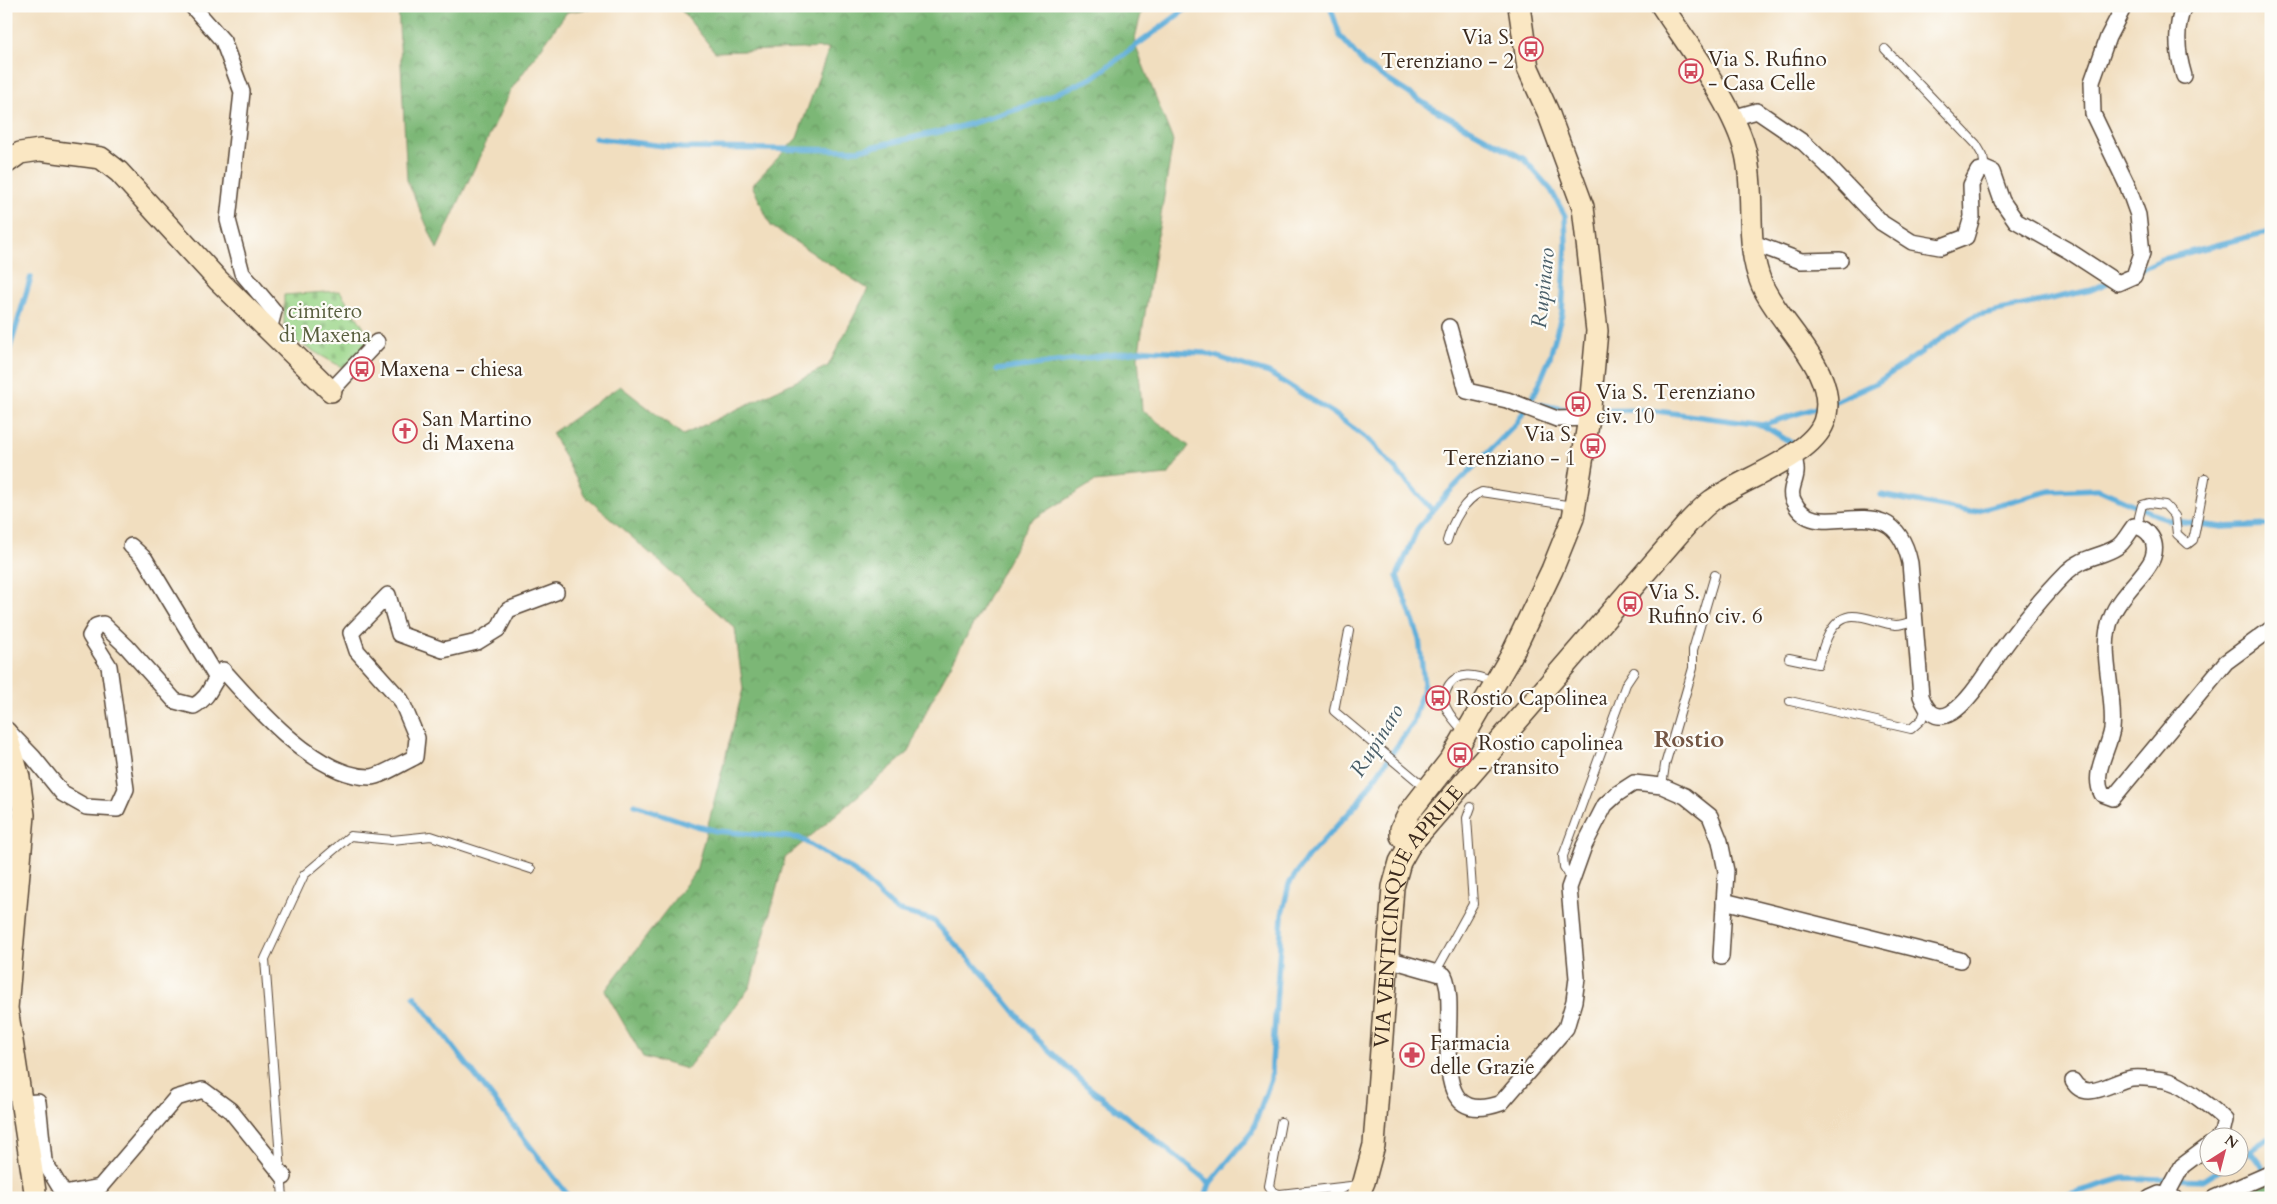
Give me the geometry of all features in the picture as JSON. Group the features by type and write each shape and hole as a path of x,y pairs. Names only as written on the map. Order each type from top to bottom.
{"street":[{"path":"192,6 223,41 242,92 228,220 242,273 274,311 269,330"},
{"path":"1409,846 1401,836 1401,829 1409,813 1429,790 1466,734 1512,656 1552,570 1573,518 1589,418 1597,331 1583,207 1548,112 1528,68 1519,6"},
{"path":"1662,6 1708,76 1732,118 1746,153 1751,242 1801,261 1840,260"},
{"path":"1732,118 1757,111 1776,123 1804,143 1882,223 1912,242 1940,247 1966,237 1972,217 1971,185 1978,171 1985,169 1992,172 2002,201 2016,221 2069,251 2118,283 2134,276 2142,253 2138,215 2128,187 2093,114 2092,82 2108,37 2124,6"},
{"path":"2184,6 2180,17 2177,40 2179,62 2184,76"},
{"path":"11,155 40,150 101,158 119,172 218,280 331,391 377,342"},
{"name":"VIA VENTICINQUE APRILE","path":"1355,1190 1374,1145 1393,887 1400,862 1409,846 1689,522 1711,501 1794,454 1811,442 1823,423 1828,404 1818,370 1763,286 1754,261 1751,242"},
{"path":"1449,327 1467,391 1507,400 1557,419 1589,418"},
{"path":"1794,454 1796,472 1791,487 1793,501 1802,514 1817,521 1849,518 1875,519 1891,524 1907,548 1916,620 1918,670 1922,696 1926,708 1932,714 1939,716 1952,713 1969,696 2002,649 2068,571 2088,557 2118,546 2134,526 2140,527 2152,537 2154,546 2153,558 2125,594 2112,615 2105,642 2113,704 2111,731 2101,764 2098,786 2102,794 2113,798 2226,662 2271,629"},
{"path":"131,546 145,559 216,677"},
{"path":"6,729 33,756 63,794 86,807 117,809 126,789 109,666 90,636 96,626 103,624 121,641 175,701 194,706 206,698 216,677 222,670 266,717 322,762 345,774 372,777 415,757 417,738 400,700 357,651 352,634 388,595 399,634 443,650 477,642 498,629 508,610 556,592"},
{"path":"6,733 19,777 24,815 7,1008 36,1198"},
{"path":"1388,959 1444,975 1449,992 1448,1075 1452,1089 1458,1098 1470,1108 1486,1108 1501,1103 1566,1028 1574,1001 1577,978 1569,888 1584,846 1605,805 1617,794 1634,783 1662,786 1685,796 1710,816 1720,841 1726,871 1721,957"},
{"path":"1724,901 1960,960"},
{"path":"2073,1081 2077,1087 2085,1092 2133,1078 2172,1082 2217,1112 2225,1120 2224,1126"},
{"path":"22,1103 38,1102 44,1161 64,1194 100,1187 176,1098 203,1090 230,1110 284,1177"},
{"path":"2150,1198 2159,1194 2170,1197 2182,1166 2200,1152"},
{"path":"2214,1198 2271,1173"}],"lane":[{"path":"1885,49 1976,144 1983,156 1985,169"},
{"path":"2140,527 2139,517 2142,505 2149,503 2165,504 2176,516 2177,534 2188,544 2196,532 2205,478"},
{"path":"1447,541 1453,522 1476,494 1482,492 1575,507"},
{"path":"1662,786 1665,765 1693,668 1693,650 1715,575"},
{"path":"1789,658 1818,664 1822,648 1833,627 1840,621 1852,616 1898,625 1916,620"},
{"path":"1349,631 1334,711 1400,768 1429,790"},
{"path":"1572,880 1564,867 1563,856 1626,684 1634,672"},
{"path":"1466,734 1448,711 1444,700 1447,688 1455,679 1465,674 1480,676 1495,682"},
{"path":"1790,701 1912,729 1922,719 1926,708"},
{"path":"1435,973 1474,904 1467,818 1471,807"},
{"path":"284,1198 284,1177 271,1050 265,959 304,875 350,836 392,840 430,836 531,869"},
{"path":"1281,1122 1269,1186 1273,1192 1280,1194 1355,1190"},
{"path":"1326,1198 1355,1190"}],"green space":[{"path":"398,6 607,6 567,12 510,91 437,249 407,180"},
{"path":"678,6 1143,6 1134,42 1173,141 1138,357 1142,410 1189,446 1168,475 1094,482 1029,522 928,707 909,752 785,858 750,987 687,1069 643,1057 605,991 696,871 743,689 735,628 585,496 552,433 620,386 683,435 828,366 868,289 771,226 752,185 797,138 829,48 715,52"},
{"name":"cimitero di Maxena","path":"340,291 373,342 347,370 284,335 284,295"},
{"path":"2271,1183 2271,1198 2238,1198 2257,1187"}],"waterway":[{"path":"595,138 682,148 858,150 956,128 1027,106 1092,78 1190,6"},
{"name":"Rupinaro","path":"1205,1198 1210,1183 1252,1132 1271,1079 1282,915 1289,884 1307,858 1356,805 1413,723 1424,684 1419,638 1397,576 1418,528 1447,494 1517,423 1536,391 1549,360 1562,313 1566,247 1565,216 1551,190 1524,159 1430,107 1365,65 1340,36 1330,6"},
{"path":"2139,270 2163,259 2271,231"},
{"path":"6,361 31,277"},
{"path":"1831,403 1878,382 1974,316 2091,290 2112,281"},
{"path":"997,370 1147,350 1205,353 1269,373 1333,413 1370,441 1433,511"},
{"path":"1536,404 1576,411 1649,410 1762,425 1822,406"},
{"path":"1762,425 1792,443"},
{"path":"1881,495 1970,512 2050,491 2098,489 2168,520 2222,527 2271,525"},
{"path":"635,805 696,826 717,831 799,838 854,871 896,910 933,920 986,977 1036,1038 1087,1086 1210,1183"},
{"path":"414,996 570,1198"},
{"path":"2250,1151 2271,1136"},
{"path":"2250,1151 2267,1174"},
{"path":"2056,1198 2124,1178 2203,1180 2209,1176"}],"place":[{"name":"Via S. Terenziano - 2","path":"1531,49"},
{"name":"Via S. Rufino - Casa Celle","path":"1691,71"},
{"name":"Maxena - chiesa","path":"362,369"},
{"name":"Via S. Terenziano civ. 10","path":"1578,404"},
{"name":"San Martino di Maxena","path":"405,431"},
{"name":"Via S. Terenziano - 1","path":"1593,446"},
{"name":"Via S. Rufino civ. 6","path":"1630,604"},
{"name":"Rostio Capolinea","path":"1438,698"},
{"name":"Rostio capolinea - transito","path":"1460,755"},
{"name":"Farmacia delle Grazie","path":"1412,1055"}],"district":[{"name":"Rostio","path":"1689,739"}]}
